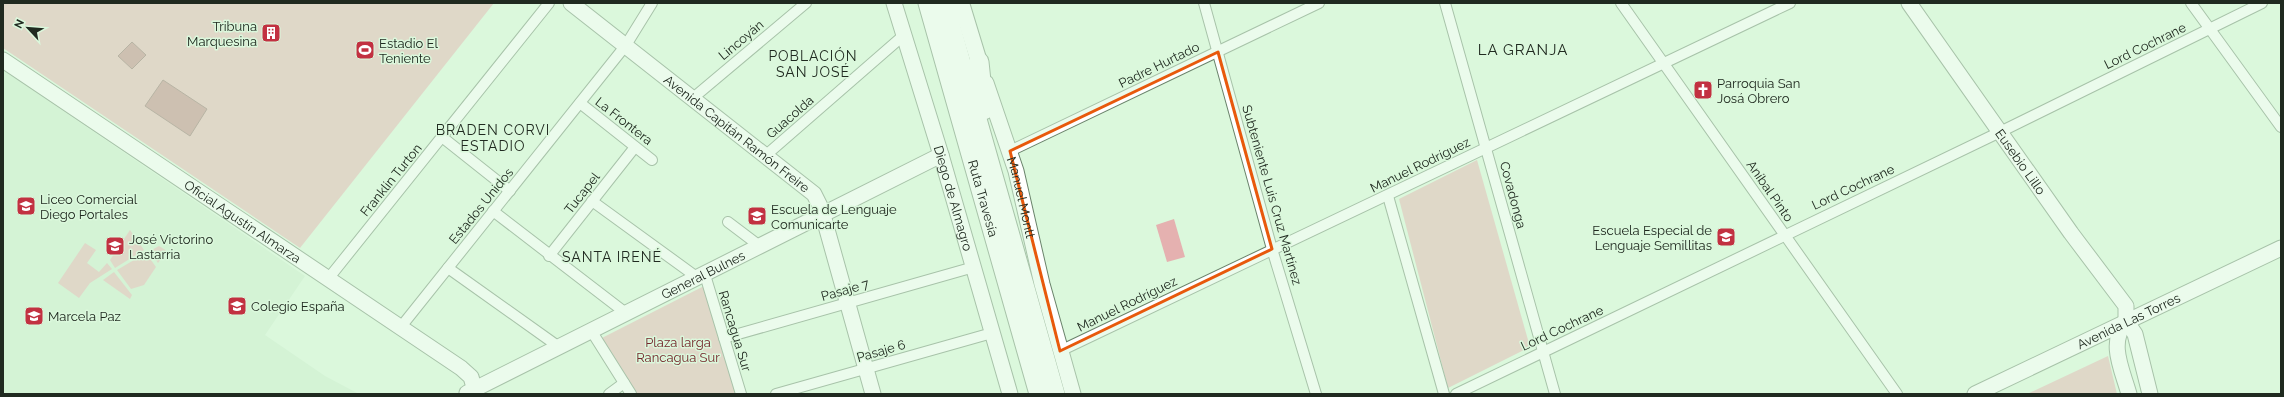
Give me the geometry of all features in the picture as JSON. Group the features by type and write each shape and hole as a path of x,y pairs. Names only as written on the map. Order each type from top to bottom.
{"highway":[{"name":"Ruta Travesía","path":"928,3 1039,394"},
{"name":"Ruta Travesía","path":"944,3 1055,394"},
{"path":"978,62 991,167"},
{"path":"1016,316 1019,356 1026,394"}],"main road":[{"name":"Manuel Montt","path":"961,3 978,62"}],"street":[{"name":"Franklin Turton","path":"328,279 549,3"},
{"name":"Avenida Capitán Ramón Freire","path":"571,3 814,194 819,202 873,394"},
{"name":"Estados Unidos","path":"400,328 626,45 652,3"},
{"name":"Lincoyán","path":"693,98 806,3"},
{"name":"Diego de Almagro","path":"894,3 941,155 1010,394"},
{"name":"Subteniente Luis Cruz Martínez","path":"1204,3 1272,249 1316,394"},
{"name":"Padre Hurtado","path":"1010,151 1319,3"},
{"name":"Covadonga","path":"1445,3 1555,394"},
{"name":"Aníbal Pinto","path":"1621,3 1897,394"},
{"name":"Manuel Rodríguez","path":"1060,351 1272,249 1388,196 1486,147 1790,3"},
{"name":"Eusebio Lillo","path":"1909,3 2126,306 2126,321 2135,334 2150,394"},
{"path":"2191,3 2281,126"},
{"name":"Lord Cochrane","path":"1456,394 1543,351 1683,286 2262,3"},
{"name":"Guacolda","path":"765,156 904,35"},
{"name":"Oficial Agustín Almarza","path":"3,60 467,372 472,392"},
{"name":"Manuel Montt","path":"978,62 1010,151 1072,394"},
{"name":"La Frontera","path":"580,103 652,160"},
{"path":"442,137 510,191"},
{"name":"Tucapel","path":"549,256 635,146"},
{"name":"General Bulnes","path":"472,392 701,276 762,247 941,155"},
{"path":"1388,196 1444,394"},
{"path":"592,201 701,276"},
{"path":"493,211 549,256 627,314"},
{"path":"728,222 762,247"},
{"name":"Avenida Las Torres","path":"1975,394 2281,248"},
{"name":"Pasaje 7","path":"724,338 974,267"},
{"path":"448,268 559,348"},
{"name":"Rancagua Sur","path":"701,276 724,338 741,394"},
{"path":"2126,321 2119,330 2116,342 2129,394"},
{"path":"592,332 631,394"},
{"name":"Pasaje 6","path":"776,394 992,332"},
{"path":"609,394 624,383"}],"highlighted area":[{"path":"1218,52 1272,249 1060,351 1010,151"}],"shaded area":[{"path":"132,42 146,55 132,69 118,56"},
{"path":"3,70 305,276 265,335 325,376 359,394 3,394"},
{"path":"163,80 207,109 190,136 145,106"}],"green space":[{"name":"Estadio El Teniente","path":"3,3 494,3 300,248 3,48"},
{"path":"1477,160 1530,347 1448,388 1399,199"},
{"path":"1174,219 1185,257 1167,262 1156,225"},
{"path":"130,230 144,250 115,268 110,260"},
{"path":"85,243 96,250 87,263 99,272 107,263 112,269 90,283 79,298 58,283"},
{"path":"159,246 167,251 158,263 150,251"},
{"path":"146,253 156,267 144,285 131,289 117,270"},
{"path":"114,272 132,295 130,299 103,280"},
{"name":"Plaza larga Rancagua Sur","path":"706,285 739,394 624,394 596,341"},
{"path":"2108,356 2117,394 2027,394"}],"place":[{"name":"Tribuna Marquesina","path":"271,33"},
{"name":"Estadio El Teniente","path":"365,50"},
{"name":"Parroquia San Josá Obrero","path":"1703,90"},
{"name":"Liceo Comercial Diego Portales","path":"26,206"},
{"name":"Escuela de Lenguaje Comunicarte","path":"757,216"},
{"name":"Escuela Especial de Lenguaje Semillitas","path":"1726,237"},
{"name":"José Victorino Lastarria","path":"115,246"},
{"name":"Colegio España","path":"237,306"},
{"name":"Marcela Paz","path":"34,316"}],"district":[{"name":"LA GRANJA","path":"1523,50"},
{"name":"POBLACIÓN SAN JOSÉ","path":"813,64"},
{"name":"BRADEN CORVI ESTADIO","path":"493,138"},
{"name":"SANTA IRENÉ","path":"612,257"}]}
